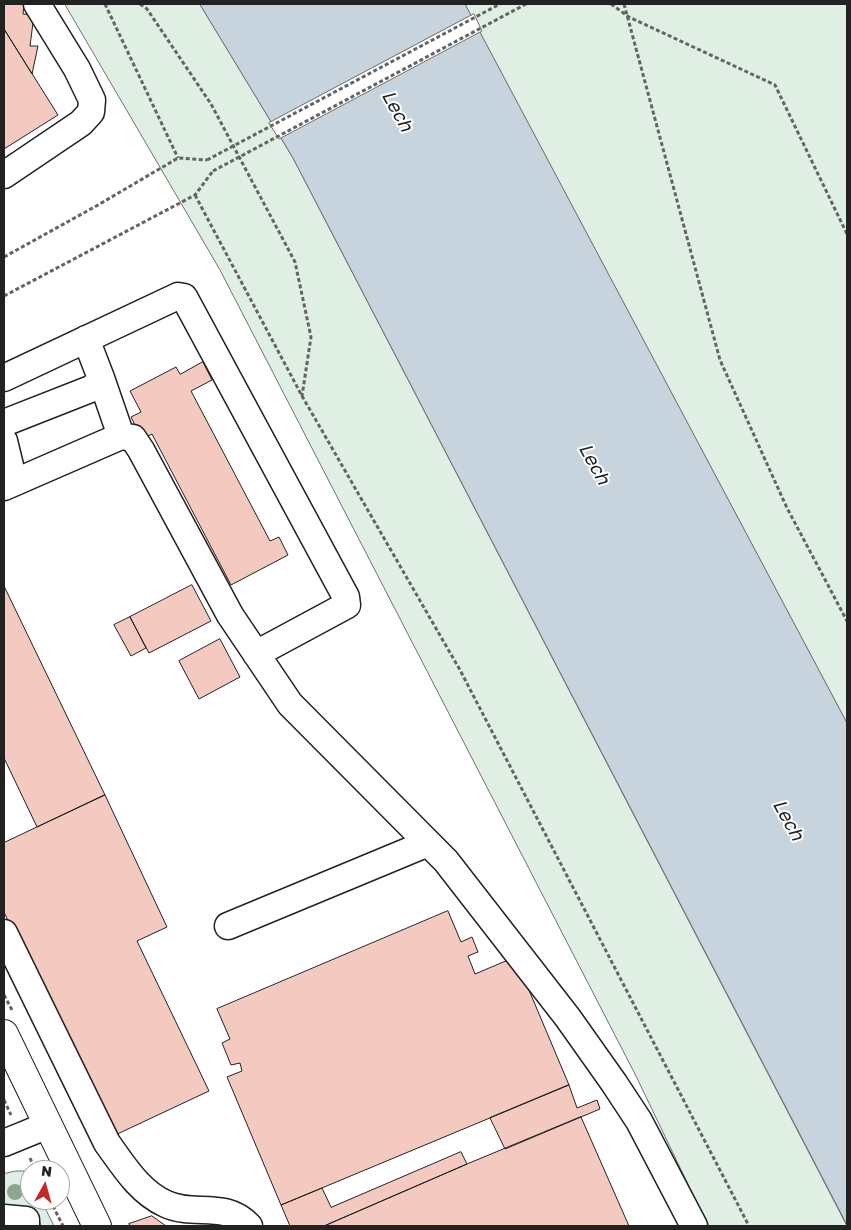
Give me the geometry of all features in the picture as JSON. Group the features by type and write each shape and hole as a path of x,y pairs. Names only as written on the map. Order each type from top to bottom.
{"main road":[{"path":"4,1034 97,1226"}],"street":[{"path":"4,175 81,123 91,112 92,100 77,69 37,4"},
{"path":"4,378 178,296 184,297 346,598 346,605 256,654"},
{"path":"86,339 121,436"},
{"path":"4,423 93,388 101,378"},
{"path":"4,441 9,484 121,436 133,438 230,615 290,704 465,884 591,1050 639,1121 694,1226"},
{"path":"228,926 428,844"},
{"path":"4,933 107,1143 141,1187 165,1203 181,1209 226,1211 242,1218 249,1226"},
{"path":"4,1143 48,1125"},
{"path":"4,1218 26,1220 26,1226"}],"path":[{"path":"105,4 178,158"},
{"path":"140,4 147,9 211,104 295,262 311,337 302,396"},
{"path":"4,257 178,158 206,160 500,4"},
{"path":"4,296 195,195 212,171 526,4"},
{"path":"611,4 628,17 775,85 847,234"},
{"path":"624,4 720,360 787,508 847,621"},
{"path":"195,195 302,396 460,670 748,1226"},
{"path":"55,1210 63,1226"}],"green space":[{"path":"65,4 200,4 293,158 847,1226 708,1226 636,1076 220,270"},
{"path":"465,4 847,4 847,723"},
{"path":"20,1171 20,1208 4,1205 4,1174"},
{"path":"27,1210 46,1210 54,1226 41,1226 39,1220"}],"water":[{"name":"Lech","path":"200,4 465,4 847,723 847,1225 293,158"}],"pier":[{"path":"474,14 482,31 279,139 269,123"}],"building":[{"path":"4,4 24,4 23,14 34,15 30,46 38,46 32,74 4,29"},
{"path":"4,29 58,115 4,149"},
{"path":"203,362 212,380 191,391 270,541 279,537 288,555 231,585 152,434 142,439 131,417 141,412 130,391 176,367 180,374"},
{"path":"192,585 211,621 149,653 130,617"},
{"path":"4,586 105,795 37,827 4,758"},
{"path":"130,617 146,648 131,656 114,625"},
{"path":"220,639 240,677 199,699 179,661"},
{"path":"105,795 167,927 137,941 209,1091 111,1137 4,912 4,843"},
{"path":"448,911 461,942 472,937 478,952 468,956 475,974 515,957 569,1085 281,1205 227,1077 242,1071 240,1063 231,1065 222,1043 230,1039 217,1009"},
{"path":"569,1085 577,1108 597,1100 600,1109 505,1149 490,1118"},
{"path":"581,1117 629,1226 324,1226 467,1164"},
{"path":"461,1152 467,1164 324,1226 290,1226 281,1205 322,1188 331,1207"},
{"path":"152,1216 166,1226 130,1226 129,1224"}]}
